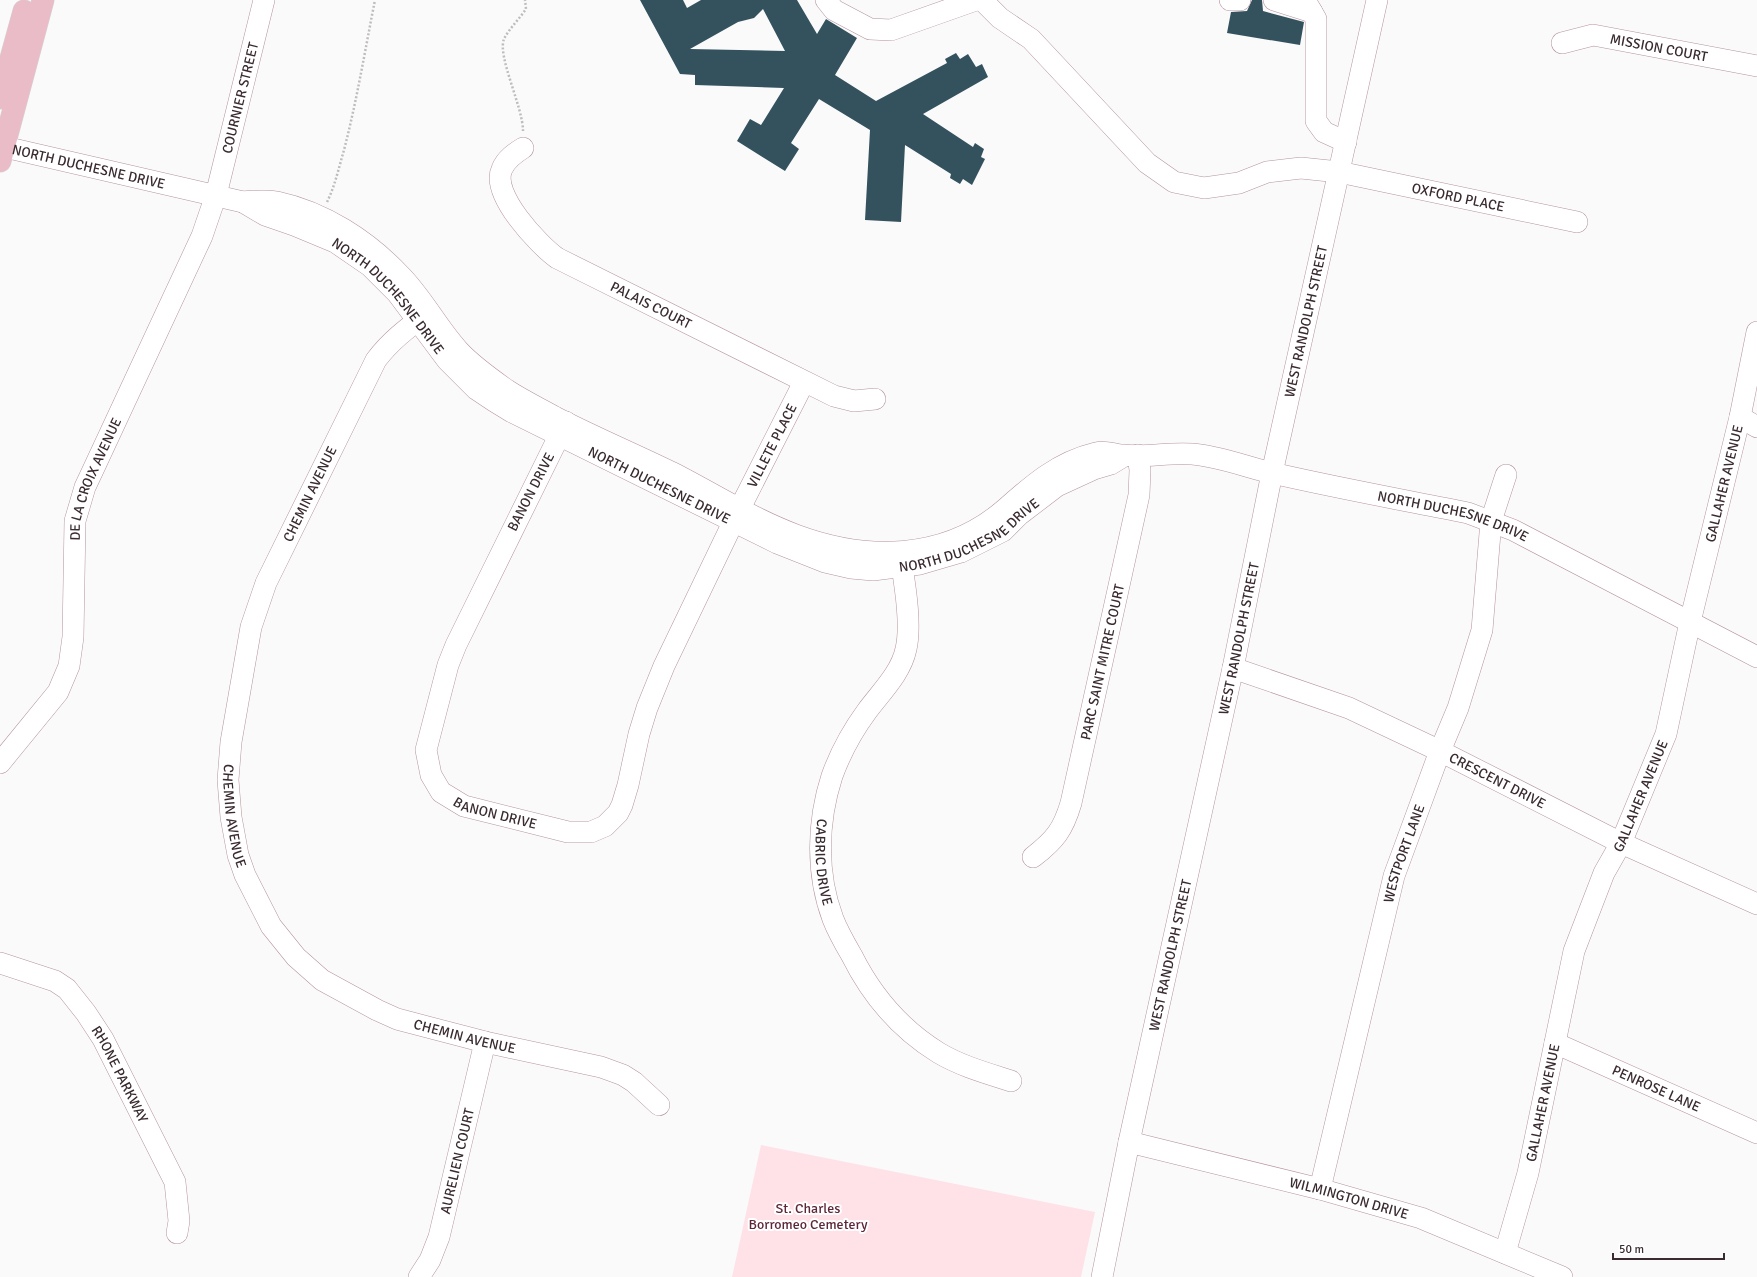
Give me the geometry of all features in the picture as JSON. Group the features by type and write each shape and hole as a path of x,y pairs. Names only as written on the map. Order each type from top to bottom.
{"main road":[{"path":"0,98 27,0"},
{"path":"1,151 43,0"}],"street":[{"name":"COURNIER STREET","path":"216,195 264,0"},
{"path":"826,0 834,10 870,29 892,30 976,0"},
{"name":"OXFORD PLACE","path":"982,0 1000,18 1031,39 1147,163 1174,182 1204,188 1239,183 1267,172 1301,168 1339,172 1577,222"},
{"path":"1230,0 1240,0"},
{"path":"1274,0 1309,6 1316,19 1316,121 1324,132 1346,142"},
{"name":"WEST RANDOLPH STREET","path":"1102,1277 1129,1142 1232,668 1272,473 1377,0"},
{"name":"MISSION COURT","path":"1562,43 1593,35 1757,66"},
{"name":"PALAIS COURT","path":"523,148 512,156 501,170 500,179 504,194 519,219 543,248 557,258 834,396 854,401 874,398"},
{"name":"NORTH DUCHESNE DRIVE","path":"1,151 216,195 243,202 265,215 335,242 370,266 475,366 563,428 676,475 736,515 834,547 874,553 901,560 945,544 964,535 1002,512 1018,495 1053,470 1096,452 1107,451 1131,455 1194,454 1272,473 1468,513 1491,521 1513,530 1757,657"},
{"name":"DE LA CROIX AVENUE","path":"0,763 58,692 69,666 73,637 75,521 79,504 93,470 191,264 216,195"},
{"name":"NORTH DUCHESNE DRIVE","path":"243,202 279,202 318,216 348,232 385,260 401,275 424,316"},
{"name":"CHEMIN AVENUE","path":"424,316 390,342 376,360 266,583 255,612 231,742 228,780 230,817 238,855 245,875 271,926 308,968 322,980 338,990 397,1019 485,1042 601,1067 634,1082 659,1105"},
{"name":"GALLAHER AVENUE","path":"1505,1253 1528,1173 1574,951 1604,873 1621,843 1666,734 1690,622 1749,422 1757,332"},
{"name":"VILLETE PLACE","path":"736,515 804,382"},
{"name":"BANON DRIVE","path":"563,428 464,625 448,665 426,750 428,765 436,784 441,792 456,803 513,819 568,832 591,832 598,830 618,813 625,796 639,734 656,684 736,515"},
{"name":"PARC SAINT MITRE COURT","path":"1033,857 1055,840 1067,816 1071,803 1139,495 1140,470 1131,455"},
{"name":"WESTPORT LANE","path":"1320,1189 1394,876 1440,751 1458,708 1482,630 1491,521 1506,475"},
{"name":"CABRIC DRIVE","path":"901,560 907,611 907,648 894,676 857,725 841,755 828,791 822,825 821,845 821,862 827,898 839,932 865,981 882,1004 900,1024 940,1053 969,1067 1011,1081"},
{"name":"CRESCENT DRIVE","path":"1232,668 1349,708 1440,751 1621,843 1757,904"},
{"name":"RHONE PARKWAY","path":"0,963 55,981 67,989 86,1013 103,1039 174,1182 179,1221 177,1233"},
{"name":"AURELIEN COURT","path":"419,1277 430,1260 439,1238 485,1042"},
{"name":"PENROSE LANE","path":"1555,1043 1757,1133"},
{"name":"WILMINGTON DRIVE","path":"1129,1142 1320,1189 1421,1218 1562,1277"}],"path":[{"path":"318,216 330,196 353,115 365,46 376,0"},
{"path":"523,148 523,118 502,51 504,39 526,9 525,0"}],"green space":[{"name":"St. Charles Borromeo Cemetery","path":"761,1145 1095,1212 1081,1277 732,1277"}],"building":[{"path":"640,0 683,0 687,8 701,0 797,0 817,34 826,19 857,38 835,75 876,101 947,63 945,59 956,53 960,59 968,54 976,67 982,64 988,77 923,114 973,147 975,143 984,149 981,157 985,159 972,185 963,179 960,184 950,178 951,174 905,145 901,222 865,220 870,130 819,99 791,143 799,149 785,171 737,141 750,119 761,125 784,88 695,85 695,75 680,74","holes":["763,9 785,51 690,49 738,22 754,18"]},
{"path":"1252,0 1262,0 1263,11 1304,22 1300,45 1227,33 1231,12 1247,11"}]}
